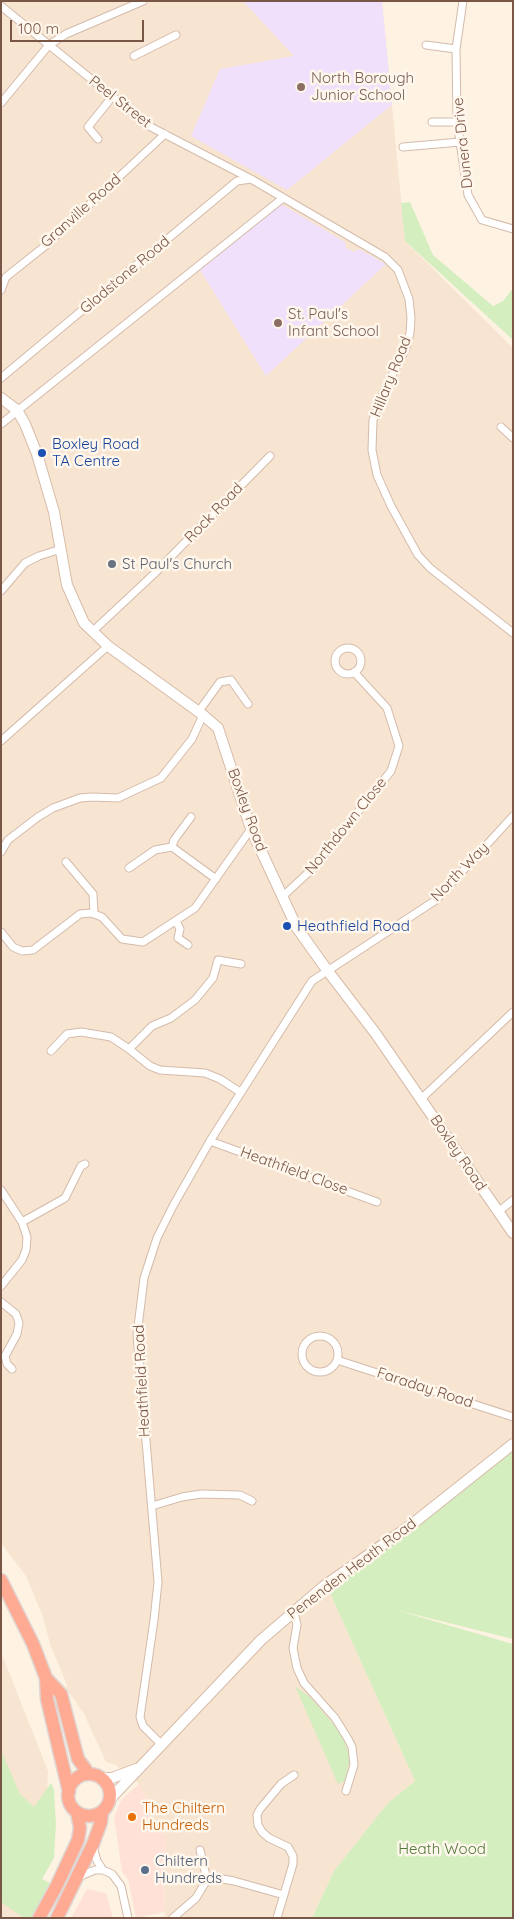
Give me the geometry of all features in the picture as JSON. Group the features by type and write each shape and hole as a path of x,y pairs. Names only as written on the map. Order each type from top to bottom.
{"highway":[{"path":"1,1580 33,1644 46,1678 47,1699 70,1803 77,1812 80,1828 78,1840 60,1880 39,1918"},
{"path":"46,1678 61,1694 78,1759 109,1787 110,1798 107,1807 102,1812 89,1816 77,1812"},
{"path":"69,1792 74,1781 81,1776 95,1776"},
{"path":"57,1918 93,1844 101,1822 102,1812"}],"street":[{"path":"1,104 49,45 66,34 143,1"},
{"name":"Dunera Drive","path":"463,1 456,48 457,122 468,195 482,220 513,229"},
{"name":"Peel Street","path":"1,6 149,126 251,179"},
{"path":"134,56 176,35"},
{"path":"426,45 456,48"},
{"path":"98,139 88,127 112,97"},
{"path":"432,122 457,122"},
{"name":"Granville Road","path":"1,290 6,277 45,246 165,134"},
{"path":"403,147 460,142"},
{"name":"Hillary Road","path":"251,179 385,257 398,270 409,299 410,334 398,368 383,393 373,420 372,450 377,475 391,506 418,555 430,568 513,633"},
{"name":"Gladstone Road","path":"1,378 237,181 251,179"},
{"path":"1,424 284,198"},
{"name":"Boxley Road","path":"1,398 17,410 26,424 44,474 67,585 84,622 108,646 201,713 218,728 251,829 297,928 376,1034 513,1233"},
{"path":"501,427 513,438"},
{"name":"Rock Road","path":"92,632 155,573 270,456"},
{"path":"1,591 25,564 39,556 61,549"},
{"path":"1,741 108,646"},
{"name":"Northdown Close","path":"282,897 310,871 391,771 399,746 387,708 354,672"},
{"path":"1,852 8,840 38,817 54,808 80,798 118,798 161,778 192,739 201,713 220,682 231,680 248,704"},
{"name":"North Way","path":"327,970 436,900 513,816"},
{"path":"172,847 174,840 191,817"},
{"path":"1,932 13,947 22,951 33,950 80,914 91,912 102,917 122,939 143,942 195,908 251,829"},
{"path":"129,868 155,850 172,847 216,879"},
{"path":"66,862 93,894 94,914"},
{"path":"176,921 180,929 178,938 188,945"},
{"path":"129,1049 152,1026 170,1018 195,1000 212,978 218,960 241,964"},
{"name":"Heathfield Road","path":"162,1745 143,1726 140,1717 158,1590 158,1563 137,1335 144,1278 157,1238 172,1206 210,1141 303,993 312,981 327,970"},
{"path":"421,1098 513,1012"},
{"path":"51,1051 67,1034 81,1032 110,1037 150,1066 160,1070 205,1073 220,1079 240,1092"},
{"name":"Heathfield Close","path":"210,1141 377,1202"},
{"path":"22,1222 64,1198 81,1166 86,1164"},
{"path":"1,1190 22,1222 27,1237 25,1255 1,1286"},
{"path":"498,1212 513,1200"},
{"path":"1,1302 16,1314 19,1323 17,1334 5,1356 7,1364 12,1368"},
{"path":"324,1336 336,1345 338,1350 337,1360 327,1371 316,1372 304,1363 302,1358 303,1348 313,1337 324,1336"},
{"name":"Faraday Road","path":"337,1360 513,1417"},
{"name":"Penenden Heath Road","path":"110,1798 244,1656 294,1612 324,1586 412,1525 513,1444"},
{"path":"152,1506 182,1497 201,1494 240,1495 252,1500"},
{"path":"294,1612 297,1625 293,1648 297,1668 304,1683 338,1723 352,1747 354,1765 346,1791"},
{"name":"Penenden Heath Road","path":"95,1776 112,1778 137,1769"},
{"path":"277,1918 293,1864 292,1852 288,1846 265,1835 258,1825 257,1815 260,1808 281,1784 294,1775"},
{"path":"93,1844 97,1861 103,1870 117,1879 124,1896 128,1918"},
{"path":"173,1918 196,1898 207,1880 200,1850"},
{"path":"77,1878 90,1871 103,1870"},
{"path":"207,1880 219,1878 284,1894"}],"shaded area":[{"path":"1,1 382,1 405,241 513,348 513,1445 329,1591 415,1781 388,1803 334,1871 312,1918 166,1918 164,1912 166,1835 150,1816 145,1795 138,1783 116,1765 106,1762 84,1714 66,1688 67,1685 50,1644 43,1617 26,1576 1,1543"},
{"name":"North Borough Junior School","path":"243,1 382,1 392,105 287,190 191,136 220,69 294,56"},
{"name":"St. Paul's Infant School","path":"281,204 345,242 346,248 354,252 359,249 386,264 266,376 200,270"},
{"path":"1,1652 48,1771 44,1872 40,1891 27,1918 1,1918"},
{"path":"139,1784 145,1795 150,1816 166,1835 164,1912 136,1918 128,1879 122,1872 114,1817 122,1799"},
{"path":"87,1889 106,1893 113,1918 71,1918"}],"green space":[{"path":"410,202 433,255 493,306 503,301 513,288 513,340 405,241 401,203"},
{"name":"Heath Wood","path":"513,1449 513,1639 396,1610 513,1644 513,1918 312,1918 334,1871 388,1803 415,1781 329,1591"},
{"path":"295,1686 309,1696 342,1734 350,1758 345,1781 338,1784"},
{"path":"1,1750 20,1794 34,1807 51,1783 54,1790 56,1824 54,1858 42,1879 50,1883 32,1918 24,1918 1,1902"}],"place":[{"name":"North Borough Junior School","path":"301,87"},
{"name":"St. Paul's Infant School","path":"278,323"},
{"name":"Boxley Road TA Centre","path":"42,453"},
{"name":"St Paul's Church","path":"112,564"},
{"name":"Heathfield Road","path":"287,926"},
{"name":"The Chiltern Hundreds","path":"132,1817"},
{"name":"Chiltern Hundreds","path":"145,1870"}]}
